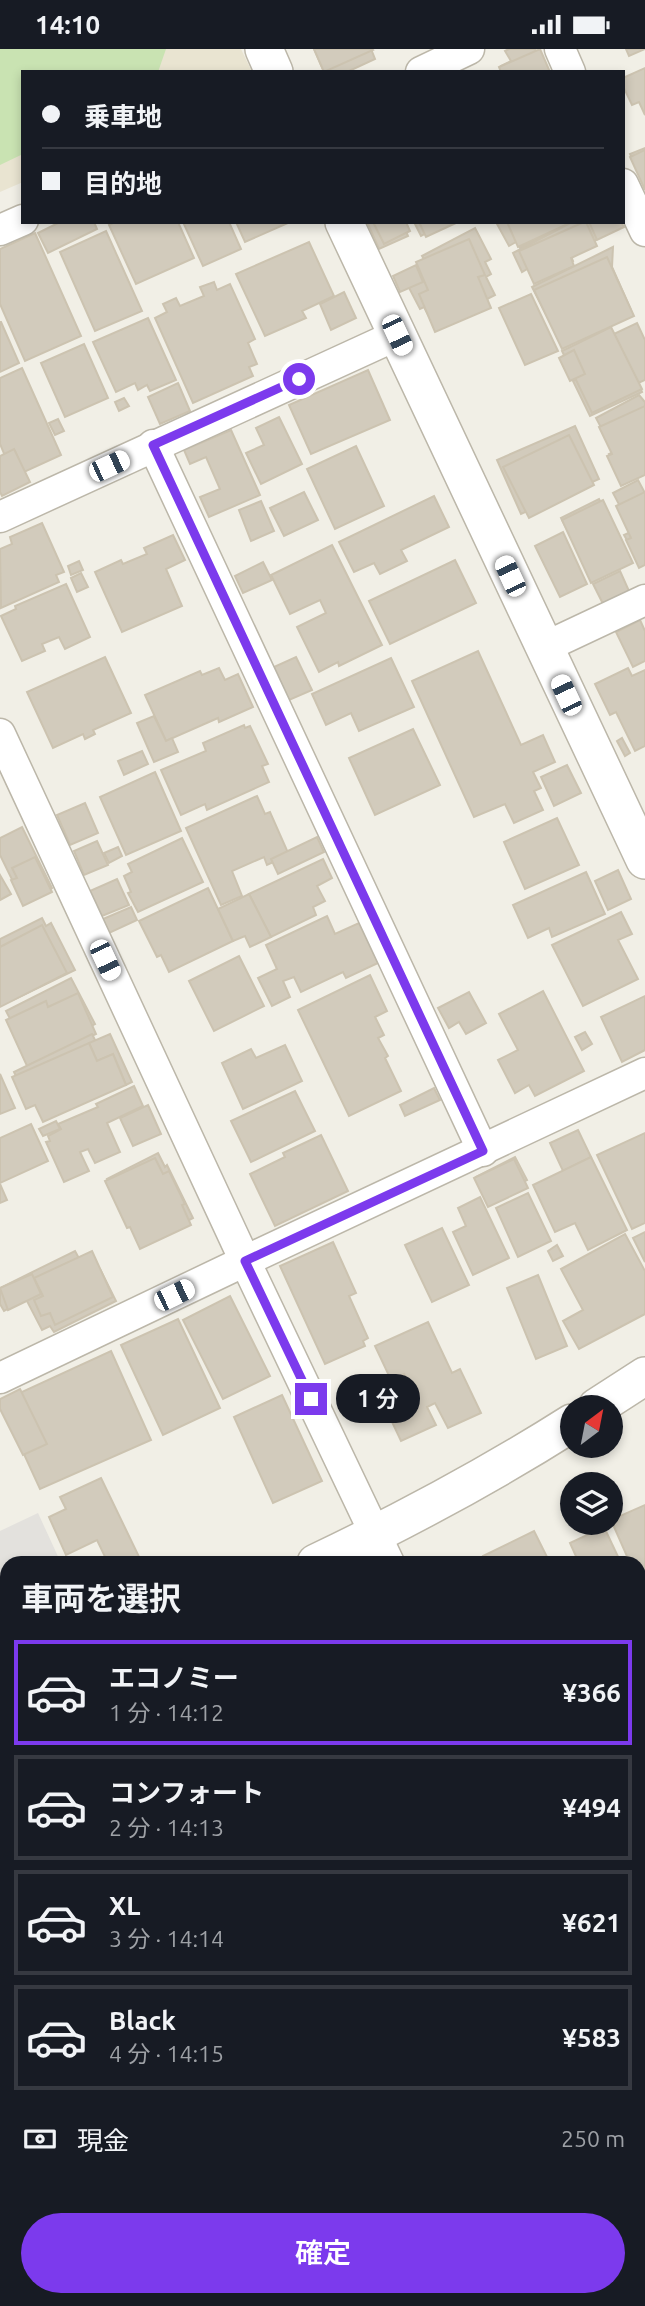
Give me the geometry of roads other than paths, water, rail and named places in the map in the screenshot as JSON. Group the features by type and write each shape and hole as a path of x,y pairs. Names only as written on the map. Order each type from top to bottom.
{"street":[{"path":"264,49 273,70"},
{"path":"425,70 469,49"},
{"path":"560,49 569,70"},
{"path":"625,188 645,230"},
{"path":"0,230 21,221"},
{"path":"345,224 645,860"},
{"path":"0,517 397,335"},
{"path":"153,445 483,1151"},
{"path":"544,648 645,600"},
{"path":"0,734 382,1548"},
{"path":"3,1370 483,1151 645,1073"},
{"path":"616,1395 645,1376"},
{"path":"347,1556 382,1548 560,1431"}]}
